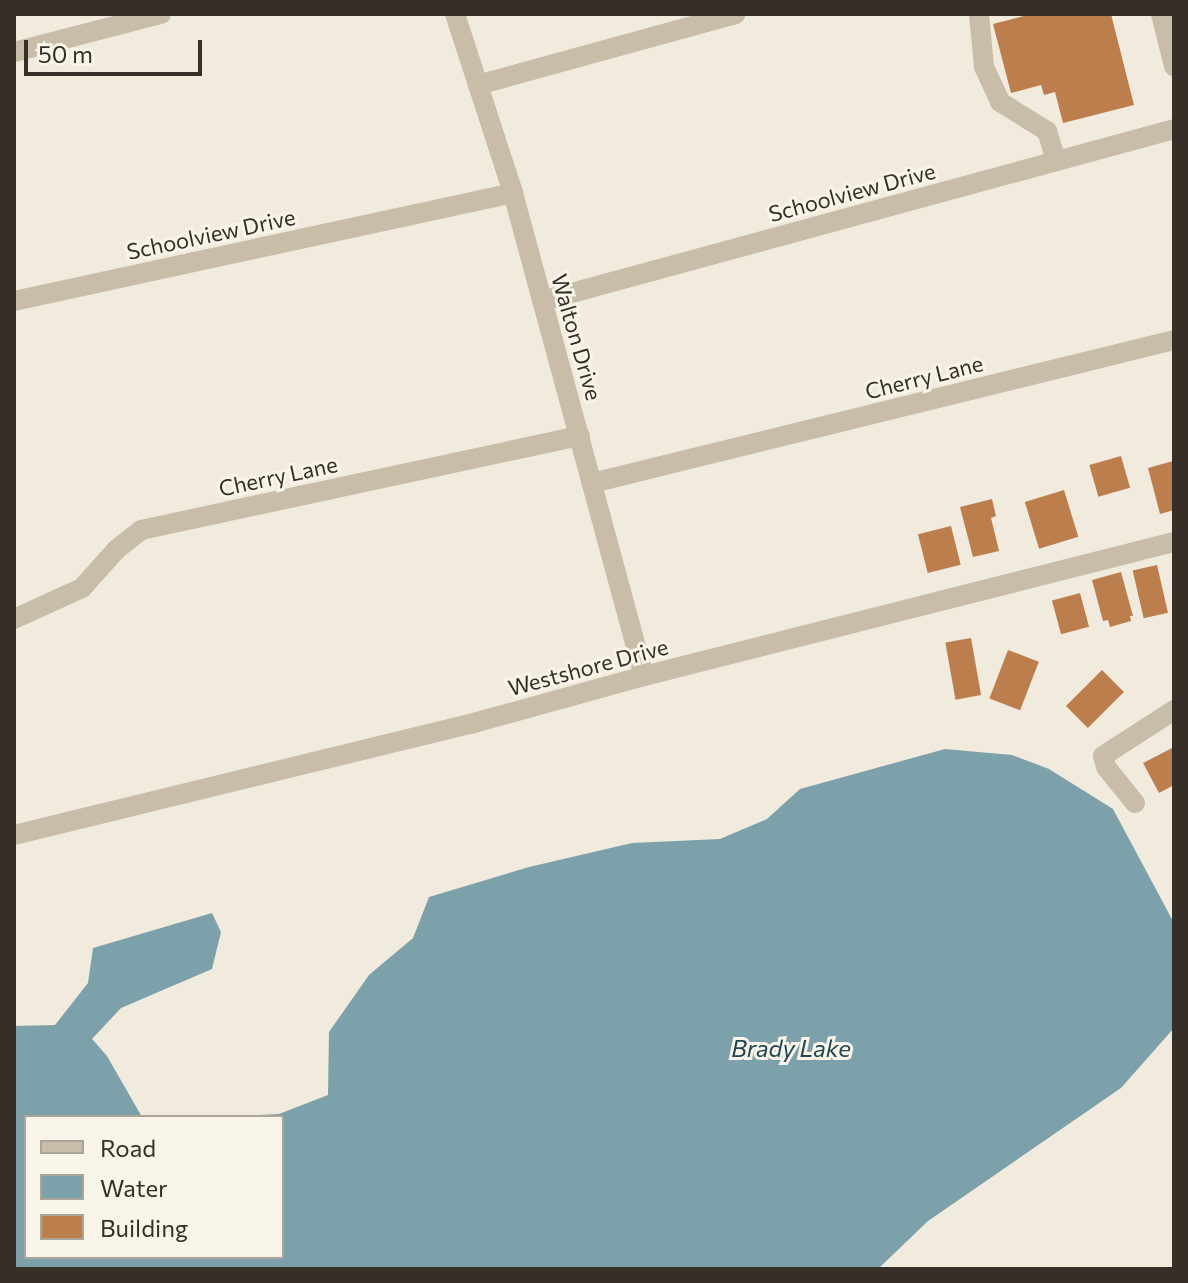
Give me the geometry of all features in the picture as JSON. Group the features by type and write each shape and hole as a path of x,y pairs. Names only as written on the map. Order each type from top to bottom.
{"street":[{"path":"14,52 161,14"},
{"name":"Walton Drive","path":"455,14 513,193 644,676"},
{"path":"478,85 735,14"},
{"path":"979,14 984,67 1000,102 1047,131 1056,161"},
{"path":"1161,14 1174,66"},
{"name":"Schoolview Drive","path":"542,301 1174,129"},
{"name":"Schoolview Drive","path":"14,301 513,193"},
{"name":"Cherry Lane","path":"592,483 1174,340"},
{"name":"Cherry Lane","path":"14,619 82,588 117,549 141,530 580,436"},
{"name":"Westshore Drive","path":"14,835 470,724 644,676 1174,542"},
{"path":"1135,803 1106,767 1103,756 1174,710"}],"water":[{"name":"Brady Lake","path":"945,749 1012,755 1049,769 1113,809 1174,923 1174,1028 1121,1088 928,1221 878,1269 14,1269 14,1026 55,1025 88,983 93,948 212,913 221,932 212,969 121,1008 92,1039 107,1056 141,1115 24,1115 24,1259 284,1259 284,1115 257,1115 279,1114 328,1095 329,1032 369,975 413,938 429,897 529,867 632,843 720,839 767,819 800,789"}],"building":[{"path":"1032,14 1111,14 1134,105 1063,123 1055,92 1044,95 1041,85 1011,93 993,24"},
{"path":"1121,456 1130,488 1098,497 1089,465"},
{"path":"1173,461 1174,510 1160,514 1148,468"},
{"path":"1064,490 1078,537 1039,549 1025,502"},
{"path":"992,499 996,516 991,518 999,551 973,557 960,507"},
{"path":"951,526 961,565 928,573 918,534"},
{"path":"1157,565 1168,613 1144,618 1133,571"},
{"path":"1121,572 1133,616 1130,616 1131,621 1110,627 1108,620 1103,621 1092,580"},
{"path":"1080,593 1089,627 1061,634 1052,601"},
{"path":"971,638 981,695 955,700 945,643"},
{"path":"1008,650 1039,662 1020,710 989,699"},
{"path":"1102,670 1124,692 1088,728 1066,706"},
{"path":"1174,747 1174,785 1159,793 1143,763"}]}
